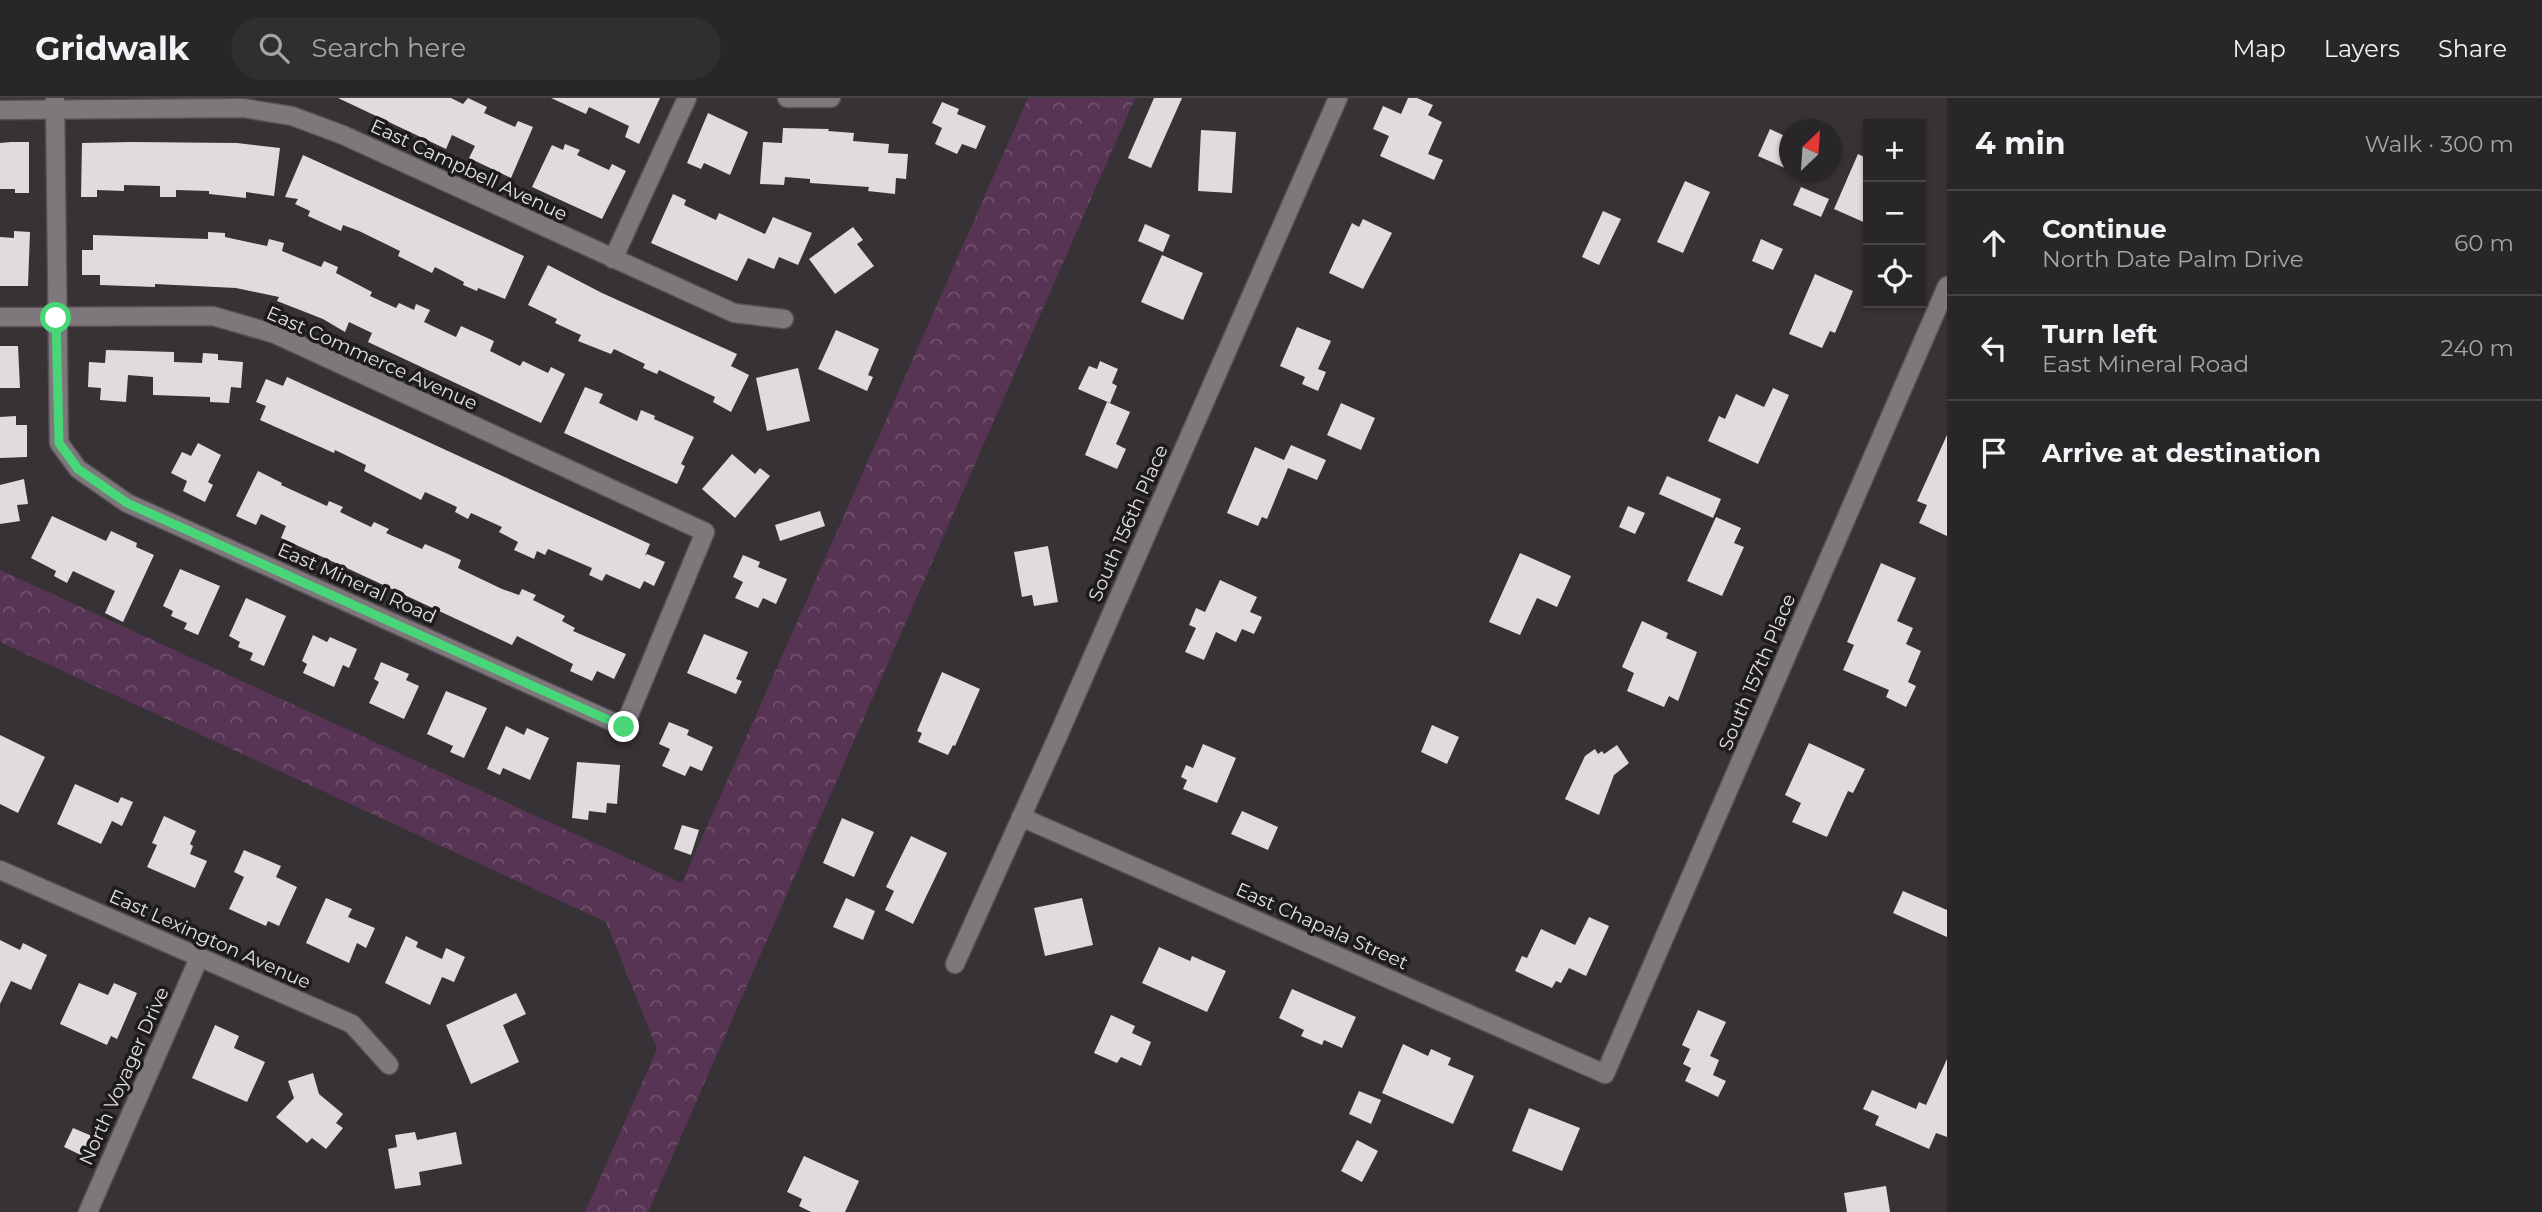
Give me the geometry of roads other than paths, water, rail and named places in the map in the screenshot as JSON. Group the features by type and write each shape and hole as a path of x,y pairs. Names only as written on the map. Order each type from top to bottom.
{"street":[{"path":"613,259 687,98"},
{"path":"787,98 831,98"},
{"name":"South 156th Place","path":"955,964 1338,98"},
{"path":"54,105 56,318"},
{"name":"East Campbell Avenue","path":"0,110 54,105 243,108 292,116 343,135 734,313 784,319"},
{"name":"South 157th Place","path":"1605,1074 1947,286"},
{"name":"East Commerce Avenue","path":"0,317 213,316 275,334 705,532 624,727"},
{"name":"East Mineral Road","path":"56,318 59,443 78,469 127,503 624,727"},
{"name":"East Chapala Street","path":"1021,817 1605,1074"},
{"name":"East Lexington Avenue","path":"0,870 352,1024 390,1065"},
{"name":"North Voyager Drive","path":"88,1212 199,958"}]}
